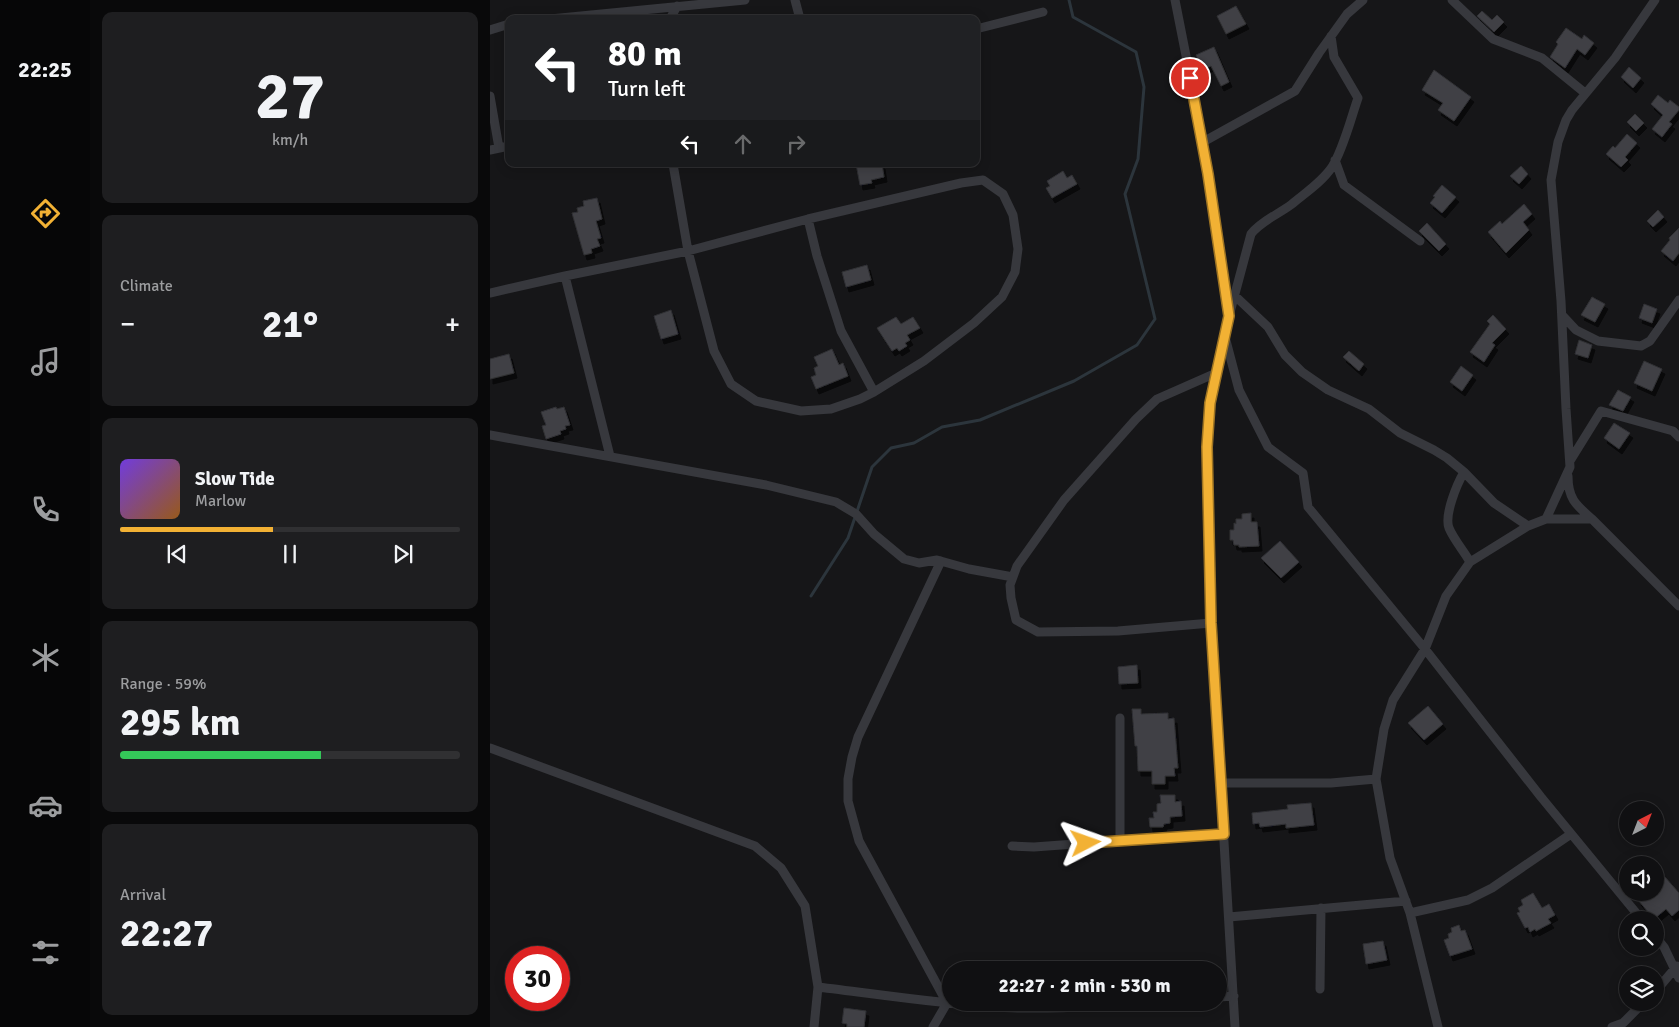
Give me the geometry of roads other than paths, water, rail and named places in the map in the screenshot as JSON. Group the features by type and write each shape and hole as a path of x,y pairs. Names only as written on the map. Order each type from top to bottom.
{"street":[{"path":"589,15 745,0"},
{"path":"795,0 799,15"},
{"path":"1175,0 1203,142 1229,316"},
{"path":"1203,142 1296,91 1347,14 1363,0"},
{"path":"1452,0 1493,39 1542,58 1585,93"},
{"path":"1655,0 1615,58 1572,110 1561,132 1551,180 1552,208 1556,228 1562,316 1570,461 1568,491 1578,507 1679,606"},
{"path":"672,15 677,6"},
{"path":"980,28 1043,12"},
{"path":"490,30 505,25"},
{"path":"1236,1027 1211,623 1207,447 1210,403 1224,335 1252,234 1257,226 1279,214 1318,182 1332,167 1358,98 1334,57 1331,36"},
{"path":"490,96 494,149"},
{"path":"1335,160 1344,185 1420,241"},
{"path":"490,294 565,276 688,251 808,219 960,183 984,180 1003,194 1013,214 1018,249 1015,272 1002,297 967,329 924,361 860,399 832,409 801,411 756,401 731,384 714,351 688,251 674,167"},
{"path":"808,219 817,256 841,330 874,392"},
{"path":"565,276 610,456"},
{"path":"1234,295 1268,327 1285,355 1302,372 1328,390 1379,416 1400,433 1434,450 1464,472 1494,503 1528,526"},
{"path":"1562,316 1576,330 1598,340 1641,346 1650,341 1679,300"},
{"path":"1224,335 1239,390 1268,447 1303,474 1308,507 1635,911"},
{"path":"1211,623 1118,631 1038,632 1016,620 1010,585 1017,566 1064,500 1156,398 1216,373"},
{"path":"1570,461 1601,411 1673,431 1679,437"},
{"path":"490,435 766,485 836,502 856,514 874,534 904,559 919,563 941,561 969,569 1013,577"},
{"path":"1546,519 1568,471"},
{"path":"1464,472 1455,488 1450,504 1448,526 1470,562"},
{"path":"1438,1027 1410,912 1390,858 1376,780 1384,729 1393,700 1424,649 1446,596 1470,562 1528,526 1546,519 1592,519"},
{"path":"941,561 858,737 848,779 848,801 859,841 942,994"},
{"path":"1120,718 1120,841"},
{"path":"490,748 755,846 781,868 805,906 818,987 814,1027"},
{"path":"1221,783 1331,783 1376,780"},
{"path":"1012,846 1034,847 1224,834"},
{"path":"1410,912 1468,900 1492,888 1571,834"},
{"path":"1229,917 1406,901"},
{"path":"1320,989 1321,908"},
{"path":"1664,947 1677,966 1679,978"},
{"path":"1664,981 1677,966"},
{"path":"818,987 942,1002"},
{"path":"1227,996 1234,996"},
{"path":"933,1027 942,1011"},
{"path":"1612,1027 1623,1023 1635,1011"}],"waterway":[{"path":"811,596 848,538 872,467 891,448 914,443 942,427 980,420 1074,381 1137,345 1155,319 1125,194 1138,159 1144,87 1136,52 1073,17 1069,0"}]}
